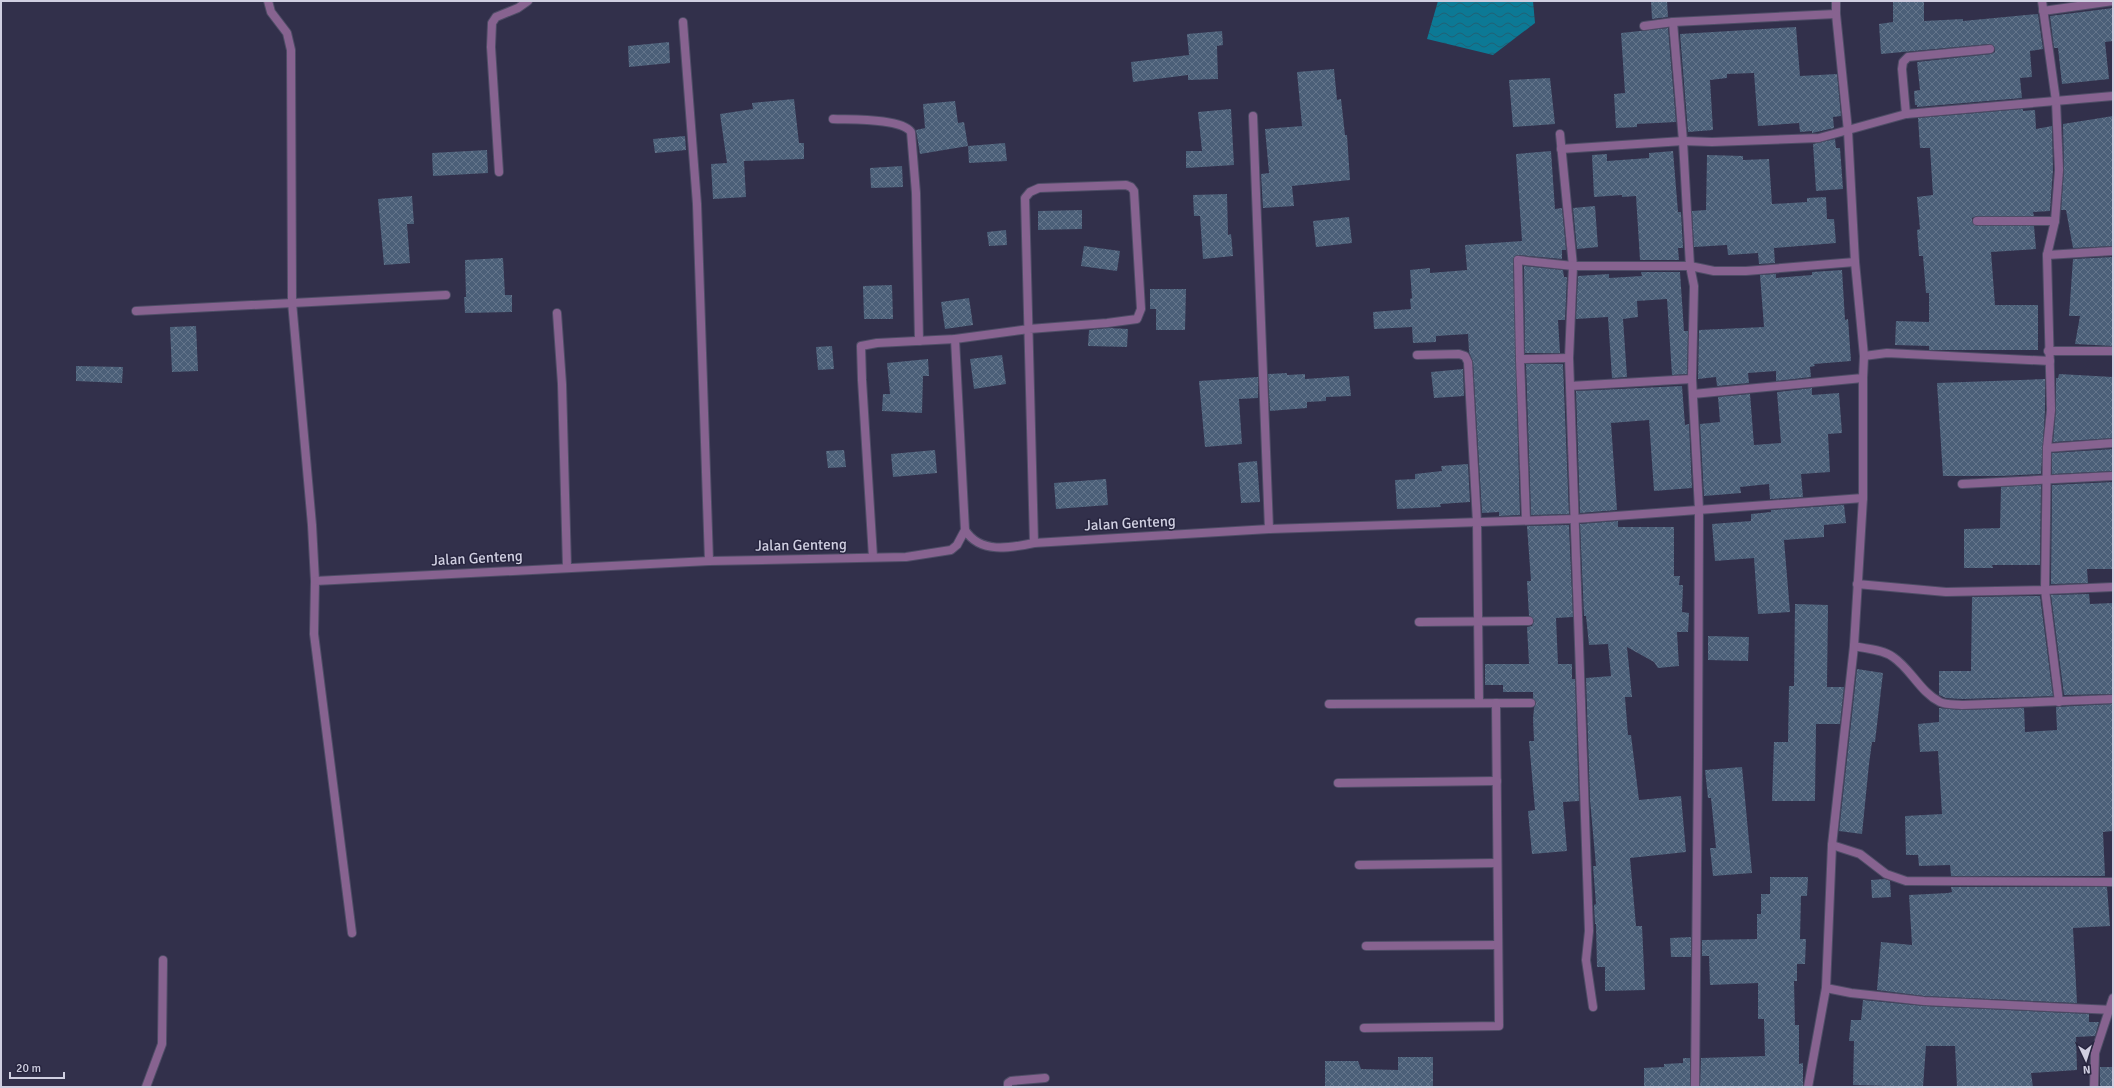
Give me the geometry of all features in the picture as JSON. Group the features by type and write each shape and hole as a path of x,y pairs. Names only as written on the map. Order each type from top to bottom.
{"street":[{"path":"268,1 271,12 287,33 291,50 292,302 312,525 314,634 352,933"},
{"path":"500,172 491,47 492,23 496,17 518,8 528,1"},
{"path":"1808,1087 1826,988 1832,845 1854,646 1863,498 1862,378 1864,356 1855,262 1848,131 1836,1"},
{"path":"2042,1 2056,101 2058,170 2055,221 2047,255 2048,351 2050,361 2051,410 2047,448 2045,590 2060,702"},
{"path":"2043,11 2113,1"},
{"path":"1644,26 1673,22 1836,14"},
{"path":"683,22 697,204 709,561"},
{"path":"1673,22 1683,142 1690,266 1694,286 1692,378 1699,509 1695,1087"},
{"path":"1906,114 1902,68 1903,62 1908,57 1990,49"},
{"path":"1561,148 1683,142 1819,138 1906,114 2113,96"},
{"path":"1253,116 1269,529"},
{"path":"833,119 881,122 903,126 911,132 916,193 919,341"},
{"path":"1560,134 1573,266 1569,358 1589,931 1586,960 1593,1007"},
{"path":"873,557 862,345 955,339 1030,329 1137,319 1140,315 1141,309 1134,191 1131,187 1101,185 1039,188 1030,192 1024,198 1030,329 1034,543"},
{"path":"1977,220 2055,221"},
{"path":"2047,255 2113,251"},
{"path":"1526,520 1518,260 1573,266 1690,266 1714,271 1746,271 1855,262"},
{"path":"136,311 446,295"},
{"path":"557,313 562,384 567,567"},
{"path":"955,339 965,530"},
{"path":"2048,351 2113,351"},
{"path":"1417,354 1459,354 1465,356 1468,362 1477,522 1479,703"},
{"path":"1864,356 1887,354 2050,361"},
{"path":"1520,359 1569,358"},
{"path":"1570,386 1692,378"},
{"path":"1693,394 1862,378"},
{"path":"2047,448 2113,443"},
{"path":"1962,484 2047,478 2113,476"},
{"name":"Jalan Genteng","path":"314,581 567,567 709,561 873,557 944,553 957,545 965,530 970,537 986,546 1008,547 1034,543 1269,529 1574,519 1863,498"},
{"path":"1857,584 1946,592 2113,587"},
{"path":"1419,622 1529,621"},
{"path":"1854,646 1887,653 1893,656 1904,666 1924,690 1941,702 1962,704 2060,702 2113,699"},
{"path":"1364,1028 1499,1026 1496,703"},
{"path":"1329,704 1531,703"},
{"path":"1338,783 1497,782"},
{"path":"1832,845 1860,854 1886,874 1906,881 2113,882"},
{"path":"1358,865 1498,863"},
{"path":"1366,946 1498,945"},
{"path":"146,1087 162,1044 163,960"},
{"path":"1826,988 1851,993 1924,1001 2111,1009"},
{"path":"2094,1087 2096,1053 2111,1009 2113,998"},
{"path":"1008,1087 1008,1083 1011,1081 1045,1078"}],"water":[{"path":"1438,1 1533,1 1535,23 1493,55 1427,39"}],"building":[{"path":"1651,1 1667,1 1668,17 1652,19"},
{"path":"1893,1 1924,1 1924,21 1963,19 1963,21 2038,14 2043,49 2030,51 2032,77 2020,78 2022,98 1917,107 1917,105 1915,105 1914,91 1920,90 1917,62 1991,54 1995,52 1995,48 1989,44 1881,54 1879,24 1893,22"},
{"path":"2113,8 2113,41 2105,42 2109,79 2062,84 2058,48 2054,48 2050,16"},
{"path":"1796,27 1800,76 1837,74 1841,116 1833,117 1834,128 1812,133 1812,131 1800,132 1799,123 1758,126 1754,73 1727,74 1727,78 1710,80 1713,130 1688,132 1680,34"},
{"path":"1668,28 1676,122 1637,124 1637,127 1616,128 1614,94 1625,93 1621,33"},
{"path":"1222,31 1223,45 1217,46 1218,79 1188,80 1188,75 1133,82 1131,62 1189,55 1187,34"},
{"path":"669,42 670,63 629,67 628,46"},
{"path":"1334,69 1337,100 1341,99 1345,135 1347,135 1350,180 1292,186 1294,206 1263,208 1261,174 1269,173 1265,129 1302,126 1297,72"},
{"path":"1550,78 1555,124 1513,127 1509,80"},
{"path":"794,99 799,143 804,143 804,159 744,161 746,197 713,199 711,164 727,163 720,114 753,109 752,103"},
{"path":"955,101 958,123 964,122 968,146 920,154 916,130 925,128 923,104"},
{"path":"1231,109 1234,165 1186,168 1186,151 1202,151 1198,112"},
{"path":"2023,109 2023,111 2035,110 2036,129 2052,126 2053,170 2050,211 2033,212 2034,216 1977,216 1972,218 1972,221 1977,226 2034,226 2036,249 1991,252 1995,305 2038,305 2038,350 1929,350 1929,346 1895,345 1896,321 1929,322 1929,293 1926,293 1923,256 1919,256 1917,230 1920,229 1917,197 1933,195 1930,148 1920,148 1918,118"},
{"path":"2113,116 2113,246 2073,248 2066,210 2061,210 2064,170 2063,124"},
{"path":"685,136 686,150 655,153 653,139"},
{"path":"1835,139 1836,148 1840,148 1843,189 1816,191 1813,144"},
{"path":"1005,143 1007,161 969,163 968,146"},
{"path":"487,150 488,173 433,176 432,153"},
{"path":"1551,151 1555,209 1562,208 1566,250 1562,250 1562,259 1519,255 1513,259 1520,515 1499,516 1499,512 1482,513 1473,362 1469,352 1468,334 1436,336 1436,342 1413,343 1412,327 1374,329 1373,312 1411,309 1410,299 1412,298 1410,270 1430,268 1430,273 1467,270 1465,245 1522,241 1516,154"},
{"path":"1673,151 1678,212 1681,212 1683,248 1678,248 1679,260 1640,260 1636,196 1622,197 1622,195 1594,197 1592,155 1607,154 1607,161 1649,158 1649,153"},
{"path":"1707,155 1743,156 1743,160 1769,159 1772,204 1807,202 1807,198 1826,197 1827,219 1834,219 1836,243 1774,248 1775,263 1759,264 1758,253 1728,255 1727,245 1694,247 1692,211 1706,210"},
{"path":"902,166 903,187 871,188 870,168"},
{"path":"1227,194 1228,235 1231,234 1233,256 1203,259 1200,216 1194,216 1193,195"},
{"path":"412,196 414,224 407,224 410,263 384,265 378,199"},
{"path":"1595,206 1598,247 1577,249 1573,208"},
{"path":"1082,210 1082,229 1038,230 1038,211"},
{"path":"1349,217 1352,243 1316,247 1313,221"},
{"path":"1006,230 1007,245 989,246 987,232"},
{"path":"1084,246 1120,251 1117,271 1081,266"},
{"path":"2113,257 2113,346 2075,344 2080,316 2069,316 2073,259"},
{"path":"503,258 505,295 512,295 512,312 465,313 465,260"},
{"path":"1524,266 1563,270 1564,277 1567,277 1565,320 1558,320 1560,353 1525,353"},
{"path":"1842,270 1845,320 1848,319 1851,361 1814,364 1815,366 1810,367 1811,377 1776,381 1776,371 1748,373 1749,383 1717,386 1716,377 1698,379 1699,330 1764,327 1760,275 1776,274 1776,278 1812,275 1812,272"},
{"path":"1641,272 1680,272 1684,331 1688,331 1687,374 1672,375 1667,299 1637,301 1638,317 1623,319 1627,377 1612,378 1608,317 1576,319 1578,276 1609,274 1609,278 1642,276"},
{"path":"892,285 893,319 864,319 863,286"},
{"path":"1150,289 1186,289 1185,330 1156,330 1156,309 1150,309"},
{"path":"969,298 973,325 945,329 941,302"},
{"path":"196,326 198,371 172,372 170,327"},
{"path":"1109,328 1128,329 1127,347 1088,346 1089,330"},
{"path":"832,346 834,369 818,370 816,347"},
{"path":"1002,355 1006,384 974,389 970,359"},
{"path":"928,359 929,376 923,376 922,413 882,411 883,394 890,394 887,363"},
{"path":"1526,364 1563,364 1569,514 1531,515"},
{"path":"76,366 123,367 122,383 76,381"},
{"path":"1463,369 1464,396 1434,398 1431,372"},
{"path":"1287,373 1287,375 1305,374 1305,379 1349,376 1351,396 1326,397 1326,401 1307,402 1307,408 1270,411 1268,374"},
{"path":"2059,374 2113,377 2113,438 2053,442 2056,410 2056,378 2058,378"},
{"path":"1258,377 1258,398 1239,399 1242,444 1205,447 1199,381"},
{"path":"2045,379 2045,410 2041,474 1943,476 1937,383"},
{"path":"1682,386 1685,425 1689,424 1692,488 1654,491 1649,420 1611,423 1617,510 1580,513 1576,391"},
{"path":"1812,388 1812,395 1839,393 1842,433 1828,434 1830,472 1801,474 1803,497 1770,499 1769,484 1740,487 1741,493 1704,496 1700,424 1720,422 1718,397 1750,394 1754,445 1781,443 1777,392"},
{"path":"2113,449 2113,471 2052,474 2052,453"},
{"path":"844,450 846,467 828,468 826,451"},
{"path":"935,450 937,473 893,477 891,454"},
{"path":"1257,461 1260,502 1241,503 1238,463"},
{"path":"1468,464 1470,502 1440,504 1441,507 1397,509 1395,480 1415,479 1415,474 1442,471 1441,466"},
{"path":"1106,479 1108,505 1056,509 1054,483"},
{"path":"2113,482 2113,569 2087,569 2088,583 2051,584 2052,485"},
{"path":"2041,485 2040,565 1992,565 1993,568 1964,568 1964,529 2000,528 2001,487"},
{"path":"1844,505 1846,523 1824,525 1824,537 1784,540 1790,612 1758,614 1754,558 1715,561 1712,524 1751,521 1751,514 1771,512 1771,510"},
{"path":"1618,521 1618,527 1674,527 1674,576 1680,576 1679,585 1683,585 1682,612 1689,613 1688,632 1677,632 1679,666 1658,668 1654,662 1627,647 1632,697 1625,697 1628,735 1631,735 1639,800 1681,796 1686,852 1630,858 1636,926 1642,926 1645,990 1605,991 1605,967 1597,967 1594,905 1596,904 1593,866 1596,866 1590,800 1586,678 1611,676 1608,644 1589,645 1586,616 1584,616 1580,524"},
{"path":"1569,525 1573,617 1556,618 1558,664 1572,664 1572,679 1575,679 1579,801 1563,802 1567,851 1532,854 1528,811 1535,810 1529,741 1534,741 1533,719 1536,703 1533,698 1533,692 1503,692 1503,685 1485,685 1485,664 1529,664 1527,627 1532,626 1534,621 1529,616 1527,581 1531,581 1527,526"},
{"path":"2089,594 2090,604 2113,603 2113,694 2064,695 2051,595"},
{"path":"2040,596 2053,696 1962,699 1946,698 1939,695 1939,671 1971,671 1972,597"},
{"path":"1795,604 1828,605 1827,687 1844,687 1840,724 1816,724 1815,801 1772,801 1774,742 1788,742 1789,686 1794,686"},
{"path":"1708,636 1749,637 1748,661 1708,660"},
{"path":"1857,669 1883,673 1875,742 1872,742 1869,764 1862,834 1839,831"},
{"path":"2113,704 2113,831 2103,832 2105,876 1951,876 1950,865 1919,866 1918,855 1906,855 1905,816 1942,814 1938,751 1920,752 1918,724 1939,722 1939,708 1962,710 2024,708 2025,732 2057,730 2056,707"},
{"path":"1742,767 1752,873 1713,876 1710,848 1716,848 1711,798 1708,798 1705,770"},
{"path":"1770,877 1808,877 1807,896 1801,896 1800,939 1806,939 1805,964 1797,964 1797,981 1794,981 1795,1025 1799,1025 1799,1064 1803,1063 1803,1087 1700,1087 1701,1058 1765,1056 1764,1019 1758,1019 1758,983 1710,985 1709,956 1702,956 1702,940 1757,939 1757,914 1761,914 1761,894 1770,894"},
{"path":"1885,879 1890,881 1891,897 1872,898 1871,880"},
{"path":"1951,887 2107,887 2110,926 2073,928 2077,1003 1924,996 1877,990 1881,942 1912,945 1909,895 1948,893 1952,892"},
{"path":"1691,937 1691,957 1671,957 1670,938"},
{"path":"1863,1000 1924,1006 2089,1014 2089,1022 2099,1022 2095,1036 2076,1037 2077,1070 2031,1073 2033,1087 1957,1087 1955,1046 1926,1046 1923,1087 1853,1085 1854,1041 1849,1041 1851,1020 1861,1020"},
{"path":"1398,1057 1433,1057 1433,1087 1325,1087 1325,1061 1358,1061 1361,1069 1398,1070"},
{"path":"1683,1058 1690,1058 1690,1087 1644,1087 1644,1068 1664,1067 1664,1064 1683,1063"},
{"path":"2100,1067 2113,1067 2113,1086 2100,1087"}]}
